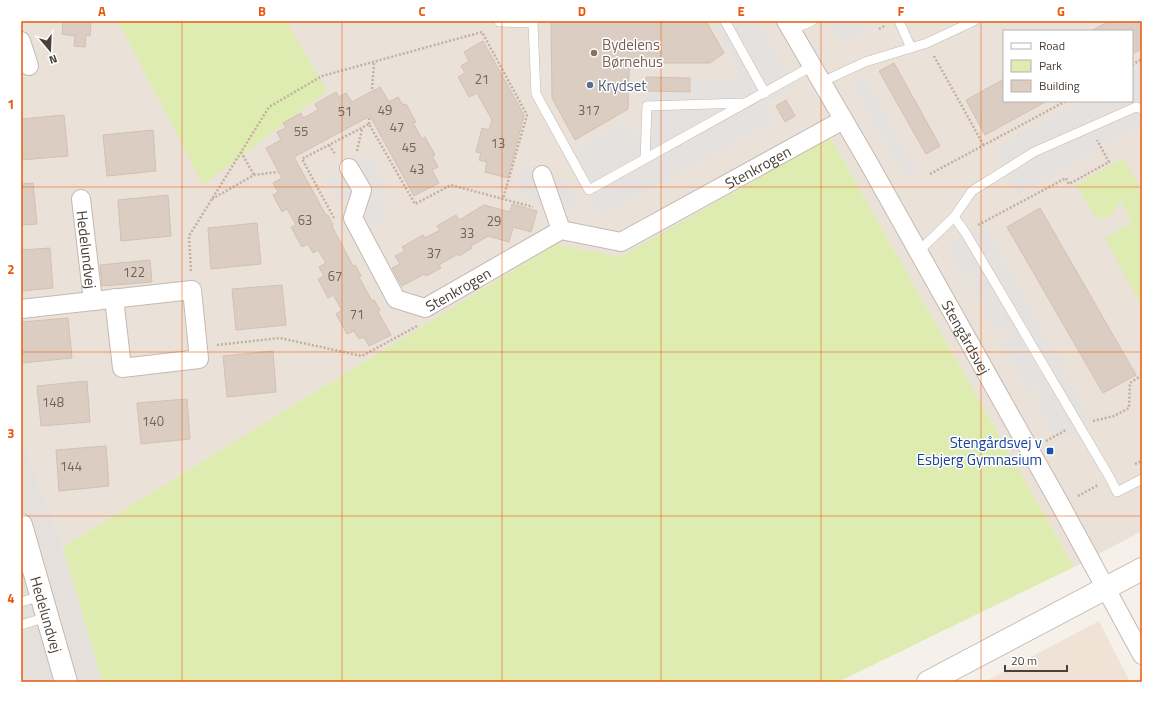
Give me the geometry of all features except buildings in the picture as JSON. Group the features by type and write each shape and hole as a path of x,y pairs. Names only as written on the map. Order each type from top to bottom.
{"street":[{"name":"Stengårdsvej","path":"789,25 844,120 1106,587 1142,655"},
{"path":"21,41 29,66"},
{"name":"Stenkrogen","path":"353,218 396,298 425,308 558,222 621,242 844,120"},
{"path":"349,168 362,190 353,218"},
{"path":"542,175 558,222"},
{"name":"Hedelundvej","path":"81,199 93,301"},
{"path":"192,290 198,347"},
{"name":"Hedelundvej","path":"21,309 192,290"},
{"name":"Hedelundvej","path":"114,298 122,368 199,359 198,347"},
{"name":"Hedelundvej","path":"21,525 31,599 47,617 66,682"},
{"path":"928,682 1142,569"}],"lane":[{"path":"725,21 765,93"},
{"path":"789,25 812,21"},
{"path":"899,21 912,48"},
{"path":"822,82 865,62 927,43 974,21"},
{"path":"499,22 533,23 536,94 589,190 812,66"},
{"path":"645,159 647,106 746,103"},
{"path":"918,252 954,218 972,191 1034,152 1089,126 1136,107 1142,108"},
{"path":"954,218 965,232 1117,492 1142,479"},
{"path":"21,625 47,617"}],"path":[{"path":"192,290 189,236 269,107 322,76 374,63 482,32 527,115 503,199"},
{"path":"927,43 984,146"},
{"path":"1133,64 1142,59"},
{"path":"372,89 374,63"},
{"path":"930,174 1064,102"},
{"path":"369,117 368,124 415,204 451,185 503,199 558,222"},
{"path":"353,218 337,225 302,159 368,124"},
{"path":"965,232 1066,178 1069,184 1109,162 1089,126"},
{"path":"241,152 254,175"},
{"path":"302,169 307,169"},
{"path":"212,199 254,175 278,172"},
{"path":"198,347 280,338 362,356 419,325 425,308"}],"shaded area":[{"path":"21,21 1142,21 1142,531 1074,567 830,137 620,257 556,244 63,547 21,437"},
{"path":"710,21 759,21 796,85 765,103 776,121 599,217 565,156 627,120 635,134 642,129 643,94 691,94 692,79 737,79 738,70"},
{"path":"816,21 828,21 819,26"},
{"path":"828,21 865,21 869,29 842,45"},
{"path":"1142,66 1142,125 1018,194 993,150 1078,102 1133,102 1133,71"},
{"path":"863,75 918,171 905,178 850,83"},
{"path":"369,154 387,188 376,194 388,198 379,227 364,222 350,196 339,202 325,177"},
{"path":"525,165 549,170 555,185 566,181 582,214 515,194"},
{"path":"984,223 1092,420 1057,440 1034,399 1045,393 1041,386 1029,392 1001,342 1011,336 1007,329 996,335 969,286 978,280 974,273 963,278 946,247"},
{"path":"21,437 63,547 102,682 21,682"},
{"path":"1099,621 1130,682 984,682"}],"green space":[{"path":"118,21 286,21 327,91 203,185"},
{"path":"830,137 1074,567 838,682 102,682 63,547 556,244 620,257"},
{"path":"1123,158 1140,187 1137,189 1142,201 1142,307 1105,238 1131,223 1122,201 1117,205 1112,215 1096,217 1076,185"}],"place":[{"name":"Bydelens Børnehus","path":"594,53"},
{"name":"Krydset","path":"590,85"},
{"name":"Stengårdsvej v Esbjerg Gymnasium","path":"1050,451"}]}
